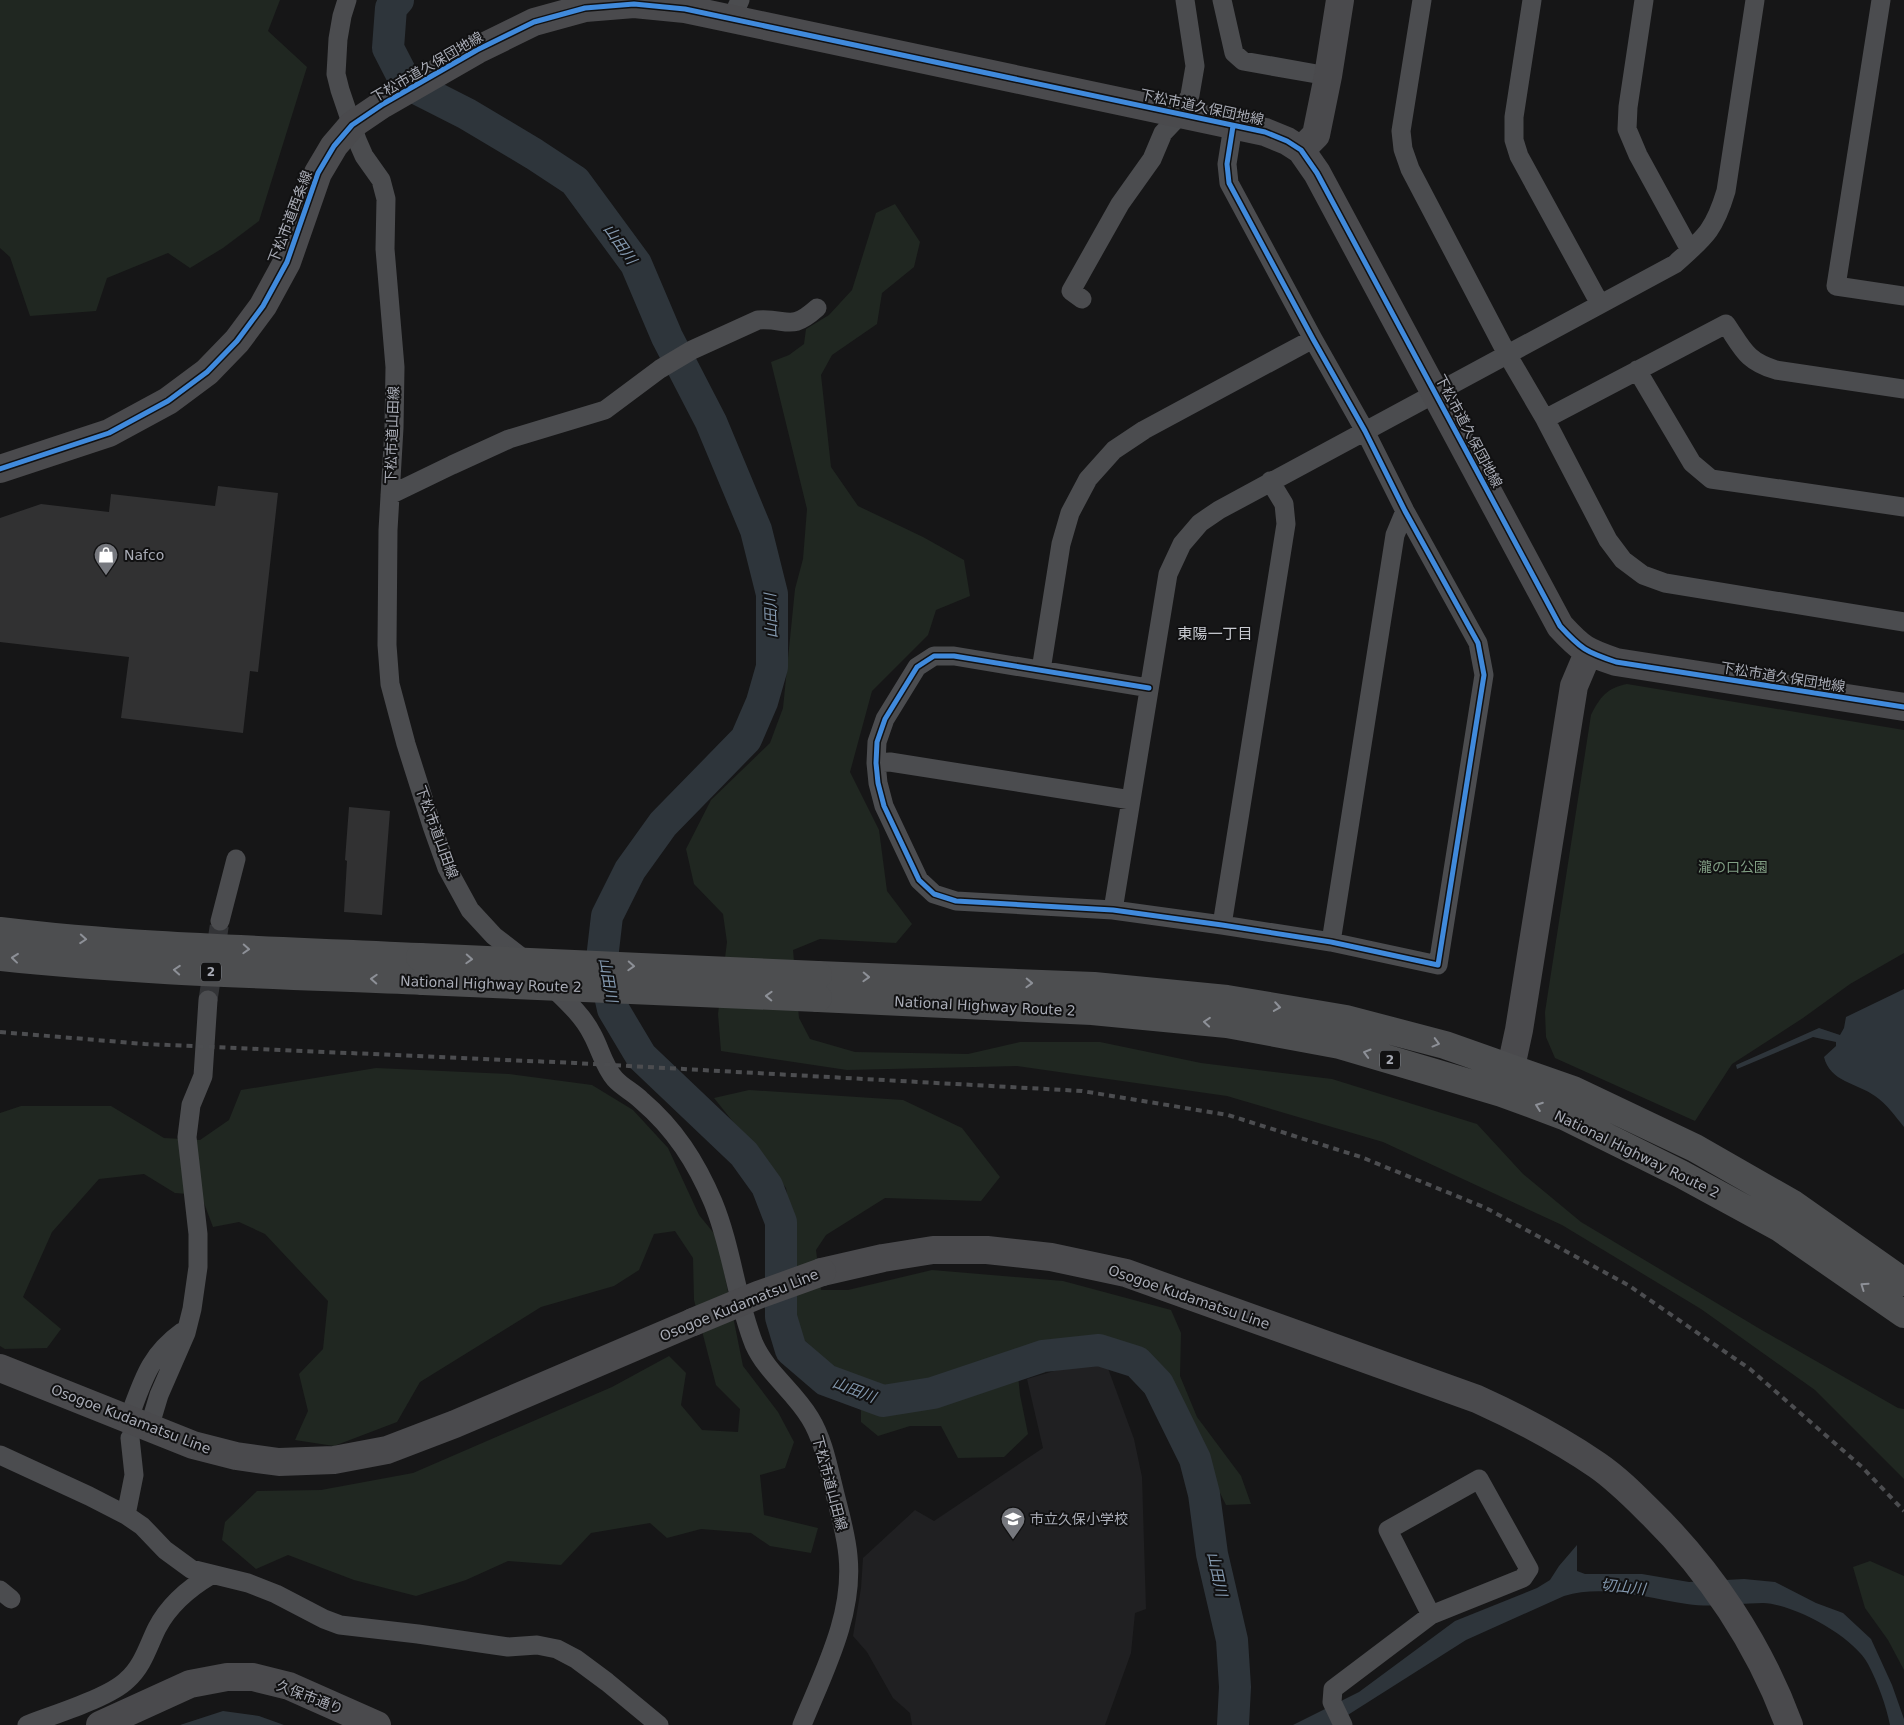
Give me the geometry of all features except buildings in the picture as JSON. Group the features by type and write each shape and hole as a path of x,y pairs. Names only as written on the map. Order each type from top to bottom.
{"highway":[{"name":"National Highway Route 2","path":"0,931 46,937 207,947 422,969"},
{"name":"National Highway Route 2","path":"0,957 46,962 200,971 422,969 818,986 1094,986 1226,999 1346,1018 1445,1045 1573,1090 1695,1148 1793,1204 1904,1282"},
{"name":"National Highway Route 2","path":"818,986 1227,1024 1340,1046 1502,1093 1564,1116 1714,1192 1780,1228 1904,1314"}],"street":[{"name":"下松市道山田線","path":"347,0 338,39 336,74 364,156 381,180 386,199 385,249 394,367 387,646 390,684 406,744 432,826 447,868 470,910 494,936 522,956 570,1005 592,1032 614,1078 642,1100 668,1126 690,1154 713,1203 728,1245 738,1290 754,1344 770,1371 798,1400 812,1420 825,1454 841,1517 848,1556 848,1587 844,1615 836,1641 802,1725"},
{"path":"1082,299 1071,291 1120,204 1152,159 1163,133 1182,114 1190,95 1195,66 1185,0"},
{"path":"1222,0 1234,53 1243,61 1328,76"},
{"path":"1301,150 1316,135 1340,0"},
{"path":"1422,0 1401,131 1403,149 1410,169 1507,354 1545,419 1608,540 1623,560 1643,575 1665,584 1904,622"},
{"path":"1532,0 1514,117 1514,140 1519,156 1600,304"},
{"path":"1644,0 1628,107 1627,129 1638,154 1690,250"},
{"path":"1113,910 1168,574 1182,544 1200,523 1219,510 1675,264 1706,237 1719,216 1726,191 1755,0"},
{"path":"1881,0 1836,286 1904,296"},
{"name":"下松市道久保団地線","path":"352,125 382,104 477,50 534,22 585,8 634,4 685,9 736,9 1265,132 1287,141 1301,150 1317,173 1560,626 1576,643 1588,653 1616,662 1904,707"},
{"name":"下松市道西条線","path":"0,469 109,433 168,401 207,372 237,341 263,306 287,262 318,173 334,146 352,125"},
{"path":"1149,688 954,656 934,656 916,667 885,719 877,742 876,763 878,783 884,806 919,880 934,894 956,900 1113,910 1222,924 1331,942 1438,965 1484,676 1478,643 1405,511 1365,431 1229,183 1227,164 1233,126"},
{"path":"390,495 452,464 509,439 606,410 660,369 692,350 758,320 770,319 792,323 804,320 817,308"},
{"path":"1545,419 1726,324 1748,357 1760,365 1776,370 1904,390"},
{"path":"1041,670 1060,544 1070,513 1088,479 1114,450 1144,430 1313,339"},
{"path":"1637,370 1692,463 1711,479 1904,506"},
{"path":"1222,924 1286,524 1284,504 1270,481"},
{"path":"1331,942 1395,535 1405,511"},
{"path":"1502,1093 1511,1067 1520,1030 1574,686 1588,653"},
{"path":"876,763 890,762 1131,800"},
{"path":"220,921 236,859"},
{"path":"137,1424 159,1395 175,1361 192,1309 198,1267 198,1234 187,1137 191,1105 203,1076 208,1000"},
{"name":"Osogoe Kudamatsu Line","path":"0,1368 193,1445 236,1456 279,1462 334,1460 387,1450 446,1427 758,1295 822,1272 883,1258 933,1250 988,1250 1051,1257 1126,1273 1477,1398 1532,1424 1598,1465 1630,1492 1671,1532 1704,1570 1736,1618 1776,1689 1788,1725"},
{"path":"126,1515 134,1475 137,1424 144,1376 154,1357 172,1339 182,1332 186,1332"},
{"path":"0,1455 126,1515 142,1526 180,1563 191,1570 248,1583 340,1625 508,1647 537,1645 557,1649 607,1682 659,1725"},
{"path":"1343,1725 1332,1702 1333,1689 1431,1615 1524,1578 1529,1569 1479,1479 1388,1530 1431,1615"},
{"path":"27,1725 104,1695 126,1681 140,1665 158,1627 167,1613 191,1586 211,1575"},
{"name":"久保市通り","path":"100,1725 190,1684 227,1677 253,1677 289,1686 377,1725"}],"shaded area":[{"name":"市立久保小学校","path":"1088,1361 1106,1363 1134,1439 1142,1477 1146,1609 1135,1613 1131,1653 1105,1725 912,1725 910,1713 893,1698 867,1652 853,1636 861,1588 863,1558 915,1510 934,1521 1043,1448 1027,1379"}],"green space":[{"path":"0,0 280,0 268,31 307,67 259,221 223,248 190,268 168,253 107,278 96,311 30,316 10,257 0,248"},
{"path":"895,204 920,242 914,267 882,293 877,324 832,355 821,375 831,467 858,506 923,537 964,560 970,596 936,610 928,635 872,691 850,772 879,830 887,891 912,924 896,943 820,939 793,950 799,1018 810,1039 855,1052 968,1054 1020,1042 1100,1042 1201,1063 1332,1079 1477,1124 1523,1174 1581,1222 1760,1329 1898,1408 1904,1409 1904,1479 1815,1390 1701,1309 1562,1225 1383,1142 1227,1096 1017,1066 847,1070 721,1051 718,1014 727,942 723,914 694,884 686,849 711,800 770,743 783,708 795,589 803,559 807,509 771,362 789,355 804,344 806,329 829,315 852,290 876,213"},
{"name":"瀧の口公園","path":"1627,684 1904,730 1904,953 1850,984 1803,1018 1732,1064 1695,1121 1555,1058 1546,1037 1545,1012 1591,715 1605,694 1614,688"},
{"path":"376,1068 509,1074 592,1085 633,1110 668,1148 699,1215 717,1237 743,1366 778,1412 794,1442 785,1468 760,1475 764,1515 818,1528 811,1553 770,1546 751,1533 701,1529 667,1538 650,1523 591,1533 561,1565 508,1561 466,1580 416,1596 354,1580 288,1555 256,1569 222,1540 225,1522 257,1491 321,1490 413,1473 612,1387 669,1356 686,1373 681,1405 702,1430 738,1432 740,1409 716,1385 694,1300 693,1258 675,1231 654,1234 639,1270 614,1286 541,1307 420,1382 397,1422 334,1446 295,1440 308,1411 299,1374 323,1349 328,1301 265,1234 239,1222 213,1227 201,1195 175,1193 144,1174 99,1179 52,1232 23,1297 61,1329 47,1348 5,1349 0,1346 0,1113 21,1106 111,1106 164,1138 200,1140 229,1120 241,1090"},
{"path":"749,1090 903,1100 962,1128 1000,1177 981,1201 885,1198 826,1235 816,1250 821,1290 848,1290 932,1270 1063,1281 1171,1310 1181,1333 1180,1376 1197,1417 1241,1476 1251,1504 1226,1505 1165,1382 1135,1356 1087,1346 1016,1356 1020,1395 1028,1434 1004,1457 958,1458 941,1426 910,1426 878,1436 861,1422 861,1411 854,1385 799,1335 789,1303 792,1231 786,1188 714,1098"},
{"path":"1870,1561 1904,1576 1904,1670 1888,1640 1865,1608 1853,1567"}],"water":[{"path":"1904,989 1904,1127 1891,1110 1879,1099 1832,1072 1824,1057 1836,1046 1836,1042 1813,1037 1737,1069 1736,1065 1819,1028 1840,1035 1844,1028 1846,1017"},
{"name":"切山川","path":"1577,1545 1577,1571 1585,1574 1642,1574 1689,1582 1744,1579 1775,1582 1816,1603 1843,1613 1871,1639 1892,1685 1904,1719 1904,1725 1890,1725 1878,1686 1861,1654 1837,1633 1791,1609 1763,1603 1697,1605 1626,1593 1594,1591 1564,1596 1466,1640 1332,1725 1293,1725 1359,1692 1455,1621 1537,1588 1550,1580"},
{"path":"223,1711 259,1716 284,1725 180,1725"}],"waterway":[{"name":"山田川","path":"398,0 391,8 388,48 406,83 467,114 575,181 636,264 667,337 711,422 756,530 772,594 772,667 762,702 746,739 663,824 630,870 607,916 602,959 613,1009 641,1056 744,1154 767,1186 781,1222 781,1317 791,1350 826,1380 883,1401 933,1393 1043,1356 1099,1350 1137,1362 1158,1384 1195,1459 1204,1494 1212,1554 1232,1640 1235,1687 1233,1725"}],"tunnel":[{"path":"208,1000 220,921"}],"railway":[{"path":"0,1032 145,1044 575,1063 1082,1091 1228,1115 1361,1157 1486,1208 1628,1285 1750,1369 1862,1467 1904,1511"}],"cycle path":[{"path":"0,469 109,433 168,401 207,372 237,341 263,306 287,262 318,173 334,146 352,125 383,104 477,50 534,22 585,8 634,4 685,9 1265,132 1287,141 1301,150 1317,173 1560,626 1573,640 1585,649 1616,662 1904,707"},
{"path":"1149,688 954,656 934,656 917,667 885,719 877,742 876,763 878,783 884,806 919,880 934,894 956,901 1113,910 1331,942 1438,965 1484,675 1478,643 1405,511 1365,431 1229,183 1227,164 1233,126"}],"place":[{"name":"Nafco","path":"106,576"},
{"name":"市立久保小学校","path":"1013,1540"}],"district":[{"name":"東陽一丁目","path":"1215,634"}]}
